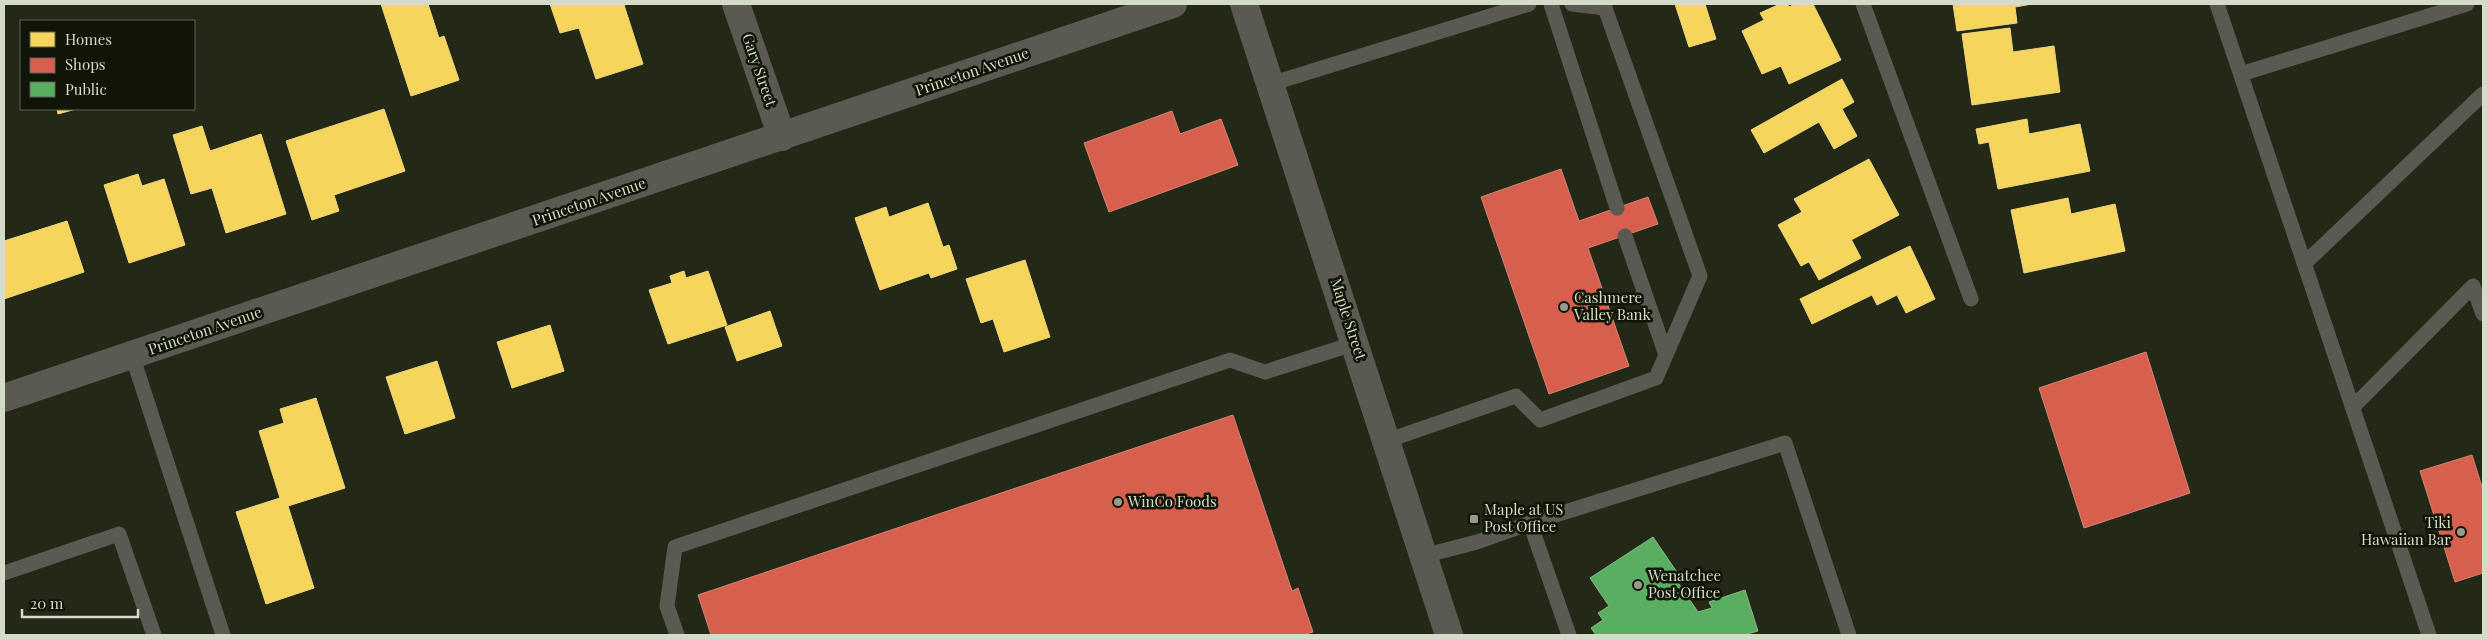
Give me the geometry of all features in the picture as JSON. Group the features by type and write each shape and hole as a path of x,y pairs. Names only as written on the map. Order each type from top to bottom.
{"street":[{"name":"Gary Street","path":"736,4 782,137"},
{"name":"Princeton Avenue","path":"4,398 1172,4"},
{"name":"Maple Street","path":"1244,4 1356,343 1449,635"}],"lane":[{"path":"1270,84 1529,4"},
{"path":"1550,4 1617,208"},
{"path":"1386,441 1516,396 1540,420 1656,378 1700,276 1605,8 1572,4"},
{"path":"1862,4 1971,299"},
{"path":"2217,4 2429,635"},
{"path":"2241,74 2467,4"},
{"path":"2305,263 2483,94"},
{"path":"1625,236 1666,355"},
{"path":"2353,407 2478,281"},
{"path":"2478,281 2483,314"},
{"path":"677,635 667,606 675,547 1230,360 1265,372 1356,343"},
{"path":"132,355 224,635"},
{"path":"1423,556 1477,542 1530,523 1785,443 1849,635"},
{"path":"1530,523 1569,635"},
{"path":"4,573 119,534 154,635"}],"building: Homes":[{"path":"381,4 428,4 439,38 444,36 459,80 411,96"},
{"path":"550,4 629,4 624,5 643,64 596,79 579,28 560,33"},
{"path":"1675,4 1705,4 1716,39 1689,47"},
{"path":"1780,4 1788,4 1789,7 1795,4 1813,4 1841,60 1789,84 1781,66 1762,74 1742,31 1764,20 1760,13"},
{"path":"1953,4 2032,4 2015,7 2017,23 1957,31"},
{"path":"2010,28 2013,52 2054,46 2060,92 1972,105 1962,34"},
{"path":"1842,79 1854,102 1842,109 1857,136 1834,149 1819,122 1764,153 1751,130"},
{"path":"384,109 405,171 334,195 339,211 312,220 286,141"},
{"path":"57,110 72,110 58,114"},
{"path":"2027,119 2029,134 2080,124 2090,171 1998,189 1989,142 1979,144 1976,129"},
{"path":"202,126 210,151 261,134 286,214 226,233 212,188 191,194 173,135"},
{"path":"1869,159 1899,215 1801,266 1778,225 1802,212 1794,199"},
{"path":"138,174 142,186 164,179 185,245 129,263 104,185"},
{"path":"2068,198 2071,214 2115,204 2125,251 2024,273 2011,210"},
{"path":"928,203 943,247 949,245 957,269 931,278 929,273 880,290 855,218 886,207 889,217"},
{"path":"67,221 84,272 4,299 4,241"},
{"path":"1851,239 1861,258 1819,280 1809,262"},
{"path":"1910,246 1935,299 1906,313 1897,295 1877,305 1872,295 1812,324 1800,299"},
{"path":"1025,260 1050,337 1004,352 993,319 981,323 966,279"},
{"path":"684,271 686,278 708,271 727,325 668,344 649,290 672,283 670,276"},
{"path":"770,311 782,346 737,361 725,327"},
{"path":"550,325 564,371 512,388 497,342"},
{"path":"437,361 455,418 405,434 386,377"},
{"path":"316,398 345,488 288,506 314,588 266,604 236,512 280,498 259,431 284,423 280,409"}],"building: Shops":[{"path":"1172,111 1180,134 1221,119 1238,165 1109,212 1084,143"},
{"name":"Cashmere Valley Bank","path":"1561,169 1579,221 1648,197 1658,224 1588,248 1629,366 1549,394 1481,197"},
{"path":"2146,352 2190,493 2084,528 2039,388"},
{"name":"WinCo Foods","path":"1233,415 1292,591 1298,588 1313,632 1303,635 711,635 698,595"},
{"name":"Tiki Hawaiian Bar","path":"2472,455 2483,490 2483,573 2455,582 2420,471"}],"building: Public":[{"name":"Wenatchee Post Office","path":"1653,537 1681,578 1677,581 1698,612 1712,608 1709,602 1745,590 1758,631 1744,635 1596,635 1591,628 1603,620 1598,613 1609,606 1590,578"}],"place":[{"name":"Cashmere Valley Bank","path":"1564,307"},
{"name":"WinCo Foods","path":"1118,502"},
{"name":"Maple at US Post Office","path":"1474,519"},
{"name":"Tiki Hawaiian Bar","path":"2461,532"},
{"name":"Wenatchee Post Office","path":"1638,585"}]}
